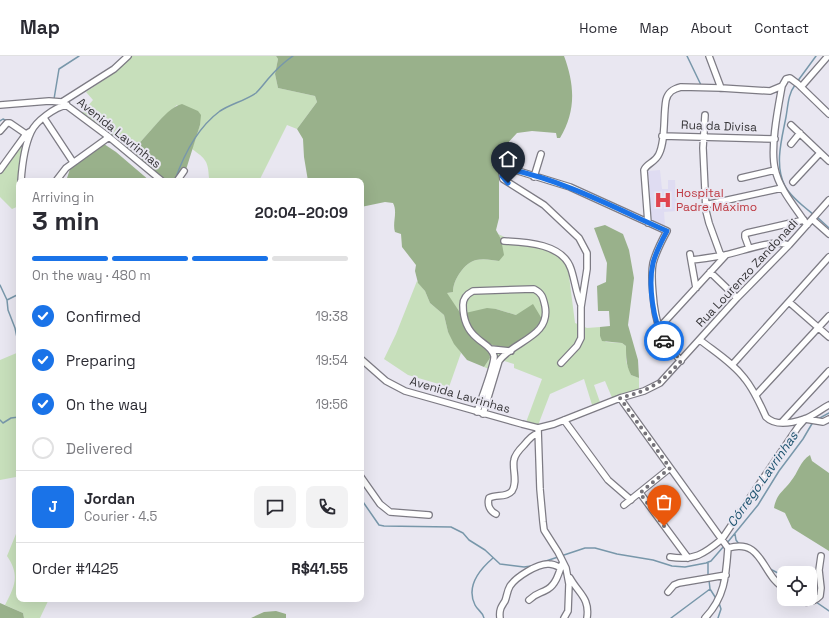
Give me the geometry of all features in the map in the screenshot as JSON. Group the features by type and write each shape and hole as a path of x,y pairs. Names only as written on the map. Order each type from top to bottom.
{"street":[{"path":"0,170 29,133 44,118 56,108 114,69 128,56"},
{"path":"709,56 721,88"},
{"path":"800,85 828,56"},
{"path":"749,248 744,237 747,233 805,222 782,188 775,170 773,151 782,86 786,79 792,79 800,85 829,114"},
{"path":"648,223 644,170 645,167 654,162 660,150 666,100 671,91 681,87 770,91 782,86"},
{"path":"0,105 49,101 64,103"},
{"name":"Avenida Lavrinhas","path":"64,103 109,137 158,178"},
{"path":"706,115 703,137 705,205 709,223 724,255"},
{"path":"44,118 74,162"},
{"path":"0,131 4,126 10,123 29,133"},
{"path":"791,125 829,161"},
{"path":"21,178 29,133"},
{"path":"790,144 800,134"},
{"name":"Rua da Divisa","path":"662,136 775,139"},
{"path":"58,178 63,171 74,162 109,137"},
{"path":"793,182 820,153"},
{"path":"534,177 540,154"},
{"path":"561,363 577,346 581,338 581,308 588,260 585,247 570,228 544,205 508,183 502,176 504,171 509,169 570,187 667,231 656,253 653,264 652,276 654,311 658,329 667,345 681,361"},
{"path":"741,178 775,170"},
{"path":"179,178 184,171"},
{"path":"705,205 782,188"},
{"name":"Rua Lourenzo Zandonadi","path":"538,430 620,398 653,387 666,378 738,298 789,245 805,222 813,218 829,200"},
{"path":"813,218 829,234"},
{"path":"504,240 544,247 562,254 567,260 572,271 581,308"},
{"path":"696,288 690,258 724,255 749,248 776,244 789,245"},
{"path":"658,329 724,255"},
{"path":"732,365 829,257"},
{"path":"710,272 738,298"},
{"path":"477,412 494,360 494,355 491,349 478,339 468,328 463,309 465,296 473,291 534,289 543,297 546,318 540,328 502,357 499,361 483,414"},
{"path":"789,302 829,337"},
{"path":"756,395 829,316"},
{"path":"700,340 732,365 746,379 756,395 766,417 775,423 805,419 823,422 829,419"},
{"path":"491,349 511,351"},
{"name":"Avenida Lavrinhas","path":"364,362 386,381 405,391 538,430"},
{"path":"782,422 829,371"},
{"path":"620,398 725,544"},
{"path":"705,618 716,604 720,596 726,575 725,544 776,458 805,419 829,405"},
{"path":"564,420 608,480 631,500"},
{"path":"496,514 489,507 489,498 506,495 512,490 514,484 514,458 526,442 538,430"},
{"path":"538,430 542,522 544,530 559,554 562,565 577,590 586,600 587,618"},
{"path":"624,505 670,468"},
{"path":"364,481 380,504 390,512 429,515"},
{"path":"640,493 688,558"},
{"path":"670,557 688,558 698,556 725,544 739,546 756,553 777,582"},
{"path":"817,600 820,596 822,588 819,570 821,556"},
{"path":"500,618 500,609 506,599 509,588 519,577 543,564 562,565"},
{"path":"529,600 537,593 547,590 551,586 556,580 562,565"},
{"path":"564,618 567,614 568,606 568,574"},
{"path":"668,592 674,585 679,583 726,575"}],"shaded area":[{"name":"Hospital Padre Máximo","path":"660,170 662,189 668,189 668,180 675,180 677,211 664,212 665,225 652,226 648,171"}],"green space":[{"path":"129,56 276,56 278,59 275,74 278,88 315,96 317,102 297,129 287,125 260,178 209,178 207,164 200,155 192,149 200,125 177,105 161,119 135,148 128,153 80,115 93,100 86,92 118,70"},
{"path":"276,56 564,56 570,77 572,98 569,118 560,138 557,138 556,133 532,131 517,133 506,145 499,165 499,218 496,230 501,239 504,255 499,261 482,259 476,260 467,265 457,277 453,287 453,292 447,293 461,314 487,308 516,315 533,304 542,319 533,331 513,350 489,344 490,358 484,367 467,360 454,344 448,332 444,315 430,303 425,291 418,283 415,271 416,265 402,247 401,234 395,232 394,229 395,210 393,203 385,202 364,206 364,178 308,178 303,139 297,129 317,102 315,96 278,88 275,74 278,59"},
{"path":"182,104 198,111 201,115 200,125 183,178 157,178 128,153 135,148 168,112"},
{"path":"26,137 19,178 16,178 16,207 12,209 0,197 0,174"},
{"path":"104,144 116,152 146,178 67,178 70,169 75,162"},
{"path":"605,225 623,234 629,250 634,278 628,325 638,360 639,378 631,375 629,371 626,346 622,343 602,341 600,336 600,327 610,326 609,311 598,311 597,286 606,282 607,263 594,228"},
{"path":"498,234 511,240 550,251 562,258 568,268 575,323 587,328 600,327 600,336 606,342 622,343 626,346 626,361 631,375 639,378 639,392 613,400 605,381 594,385 601,405 593,408 584,379 550,394 537,428 525,425 542,379 514,368 514,364 498,359 489,369 484,367 490,358 489,344 516,315 496,309 461,314 446,293 453,292 453,287 457,277 467,265 476,260 482,259 499,261 501,239"},
{"path":"417,281 425,291 430,303 444,315 448,332 461,353 449,387 408,375 384,359 396,334"},
{"path":"16,353 16,477 0,480 0,360"},
{"path":"810,455 812,461 829,473 829,551 792,528 785,513 774,508 779,496 793,478 804,460"},
{"path":"16,534 16,602 48,602 40,618 24,618 23,613 5,605 15,580 14,569 7,556"},
{"path":"0,603 23,613 24,618 0,618"},
{"path":"276,611 286,614 286,618 251,618 264,612"}],"waterway":[{"path":"54,99 59,69 79,56"},
{"path":"176,178 187,151 198,133 205,125 220,111 256,93 268,79 293,56"},
{"path":"687,56 701,85"},
{"path":"797,82 816,56"},
{"path":"795,85 790,96 781,143 779,160 780,169 785,186 790,194 813,214"},
{"path":"0,121 3,119 7,121"},
{"path":"816,216 829,228"},
{"name":"Córrego Lavrinhas","path":"0,285 7,300 8,310 16,333"},
{"path":"7,300 16,296"},
{"name":"Córrego Lavrinhas","path":"818,419 829,413"},
{"path":"0,420 3,423 11,418 16,417"},
{"name":"Córrego Lavrinhas","path":"727,543 758,505 779,471 803,439 813,422"},
{"name":"Córrego Lavrinhas","path":"364,503 379,525 451,527 463,533 469,540 485,550 500,564 524,567 531,566"},
{"path":"735,534 736,540 739,544"},
{"name":"Córrego Lavrinhas","path":"540,563 585,548 595,548 617,554 653,560 672,566 685,567 711,561 724,546"},
{"path":"484,618 483,614 475,605 472,592 473,585 479,573 493,558"},
{"path":"708,562 708,576"},
{"path":"770,569 777,572"},
{"path":"709,580 710,589 717,600"},
{"path":"671,618 710,589"},
{"path":"718,618 721,609 719,603"},
{"path":"817,603 829,611"}],"way so far":[{"path":"664,341 681,361 660,383 644,391 620,398 670,468 640,493 664,526"}],"place":[{"name":"Hospital Padre Máximo","path":"663,200"}],"route":[{"path":"508,183 503,179 502,173 509,169 515,170 570,187 667,231 656,253 652,276 655,317 658,329 664,341"}]}
